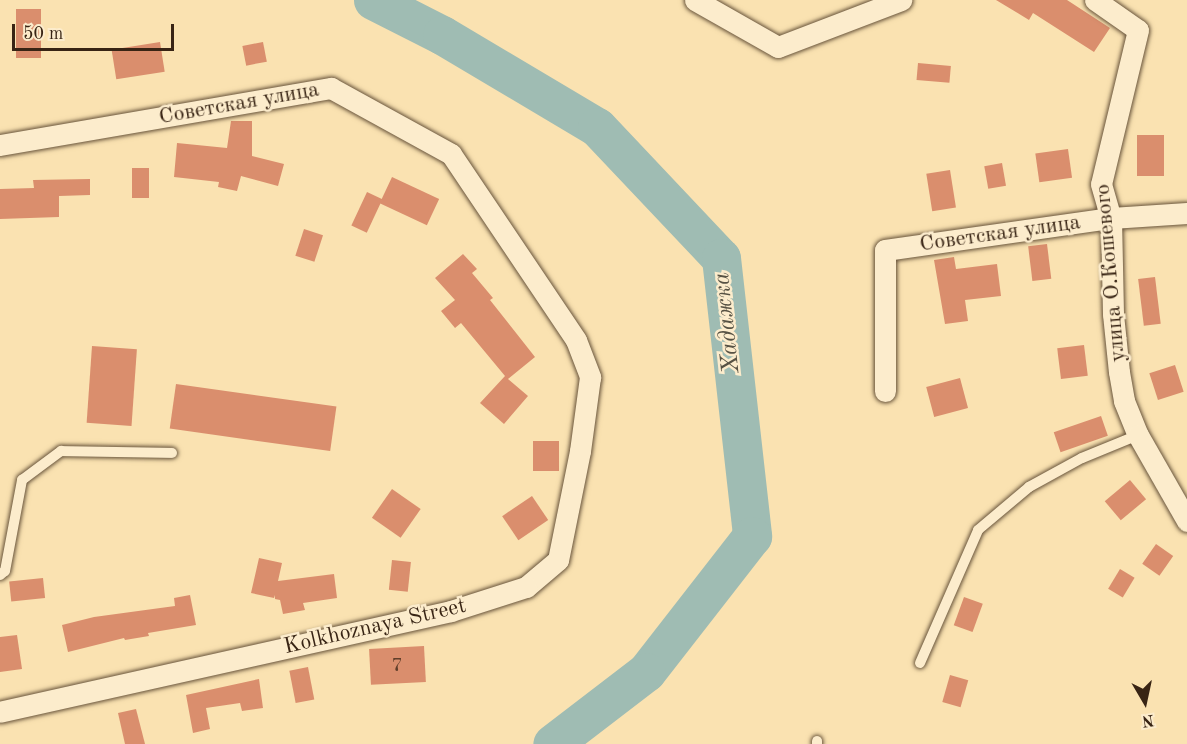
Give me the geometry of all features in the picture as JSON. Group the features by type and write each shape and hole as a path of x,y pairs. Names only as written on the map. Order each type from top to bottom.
{"street":[{"path":"695,0 778,47 901,0"},
{"name":"улица О.Кошевого","path":"1095,0 1138,30 1101,184 1111,218 1113,314 1124,401 1138,435 1187,521"},
{"name":"Советская улица","path":"0,145 331,88 451,154 576,340 590,377"},
{"name":"Советская улица","path":"885,391 885,250 1111,218 1187,213"},
{"name":"Kolkhoznaya Street","path":"0,712 451,611 526,586 558,560 580,451 590,377"}],"lane":[{"path":"920,663 978,530 1029,487 1082,458 1138,435"},
{"path":"0,575 5,571 22,480 61,451 172,453"}],"building":[{"path":"996,0 1067,0 1110,28 1094,52 1033,13 1029,20"},
{"path":"16,9 41,9 41,58 16,58"},
{"path":"160,42 165,72 116,79 112,50"},
{"path":"263,42 267,62 246,66 242,46"},
{"path":"918,63 951,66 949,83 917,80"},
{"path":"231,121 252,121 252,156 284,164 278,186 241,176 237,191 218,187 219,182 174,177 177,143 227,148"},
{"path":"1137,135 1164,135 1164,176 1137,176"},
{"path":"1068,149 1072,178 1039,182 1035,154"},
{"path":"1002,163 1006,186 988,189 984,166"},
{"path":"132,168 149,168 149,198 132,198"},
{"path":"950,170 956,208 932,211 926,174"},
{"path":"392,177 439,199 427,225 380,203"},
{"path":"90,179 90,195 59,196 59,217 0,219 0,189 34,188 33,180"},
{"path":"367,192 382,199 367,233 351,226"},
{"path":"304,229 323,235 314,262 295,256"},
{"path":"1047,244 1051,279 1032,281 1028,246"},
{"path":"463,254 477,269 472,273 493,298 490,300 535,357 508,379 528,396 504,424 480,403 505,376 461,323 455,328 441,311 455,300 435,278"},
{"path":"954,257 956,269 997,264 1001,296 965,300 968,321 945,324 934,260"},
{"path":"1155,277 1161,324 1144,326 1138,279"},
{"path":"1084,345 1088,376 1061,379 1057,348"},
{"path":"92,346 137,349 132,426 87,423"},
{"path":"1175,365 1184,392 1158,400 1149,373"},
{"path":"960,378 968,408 934,417 926,387"},
{"path":"176,384 336,407 330,451 170,429"},
{"path":"1101,416 1108,436 1061,452 1054,432"},
{"path":"533,441 559,441 559,471 533,471"},
{"path":"1130,480 1146,499 1121,520 1105,501"},
{"path":"392,489 421,509 401,538 372,518"},
{"path":"532,496 548,520 518,540 502,516"},
{"path":"1156,544 1173,556 1159,576 1142,564"},
{"path":"259,558 282,563 278,581 334,574 337,598 303,603 305,610 283,614 280,600 275,599 275,595 274,598 251,593"},
{"path":"392,560 411,562 408,592 389,590"},
{"path":"1120,569 1135,578 1123,597 1108,589"},
{"path":"43,578 45,598 11,601 9,582"},
{"path":"190,595 196,625 148,633 149,636 125,640 124,638 68,652 62,625 94,617 175,606 174,598"},
{"path":"964,597 983,604 973,632 954,625"},
{"path":"17,635 22,669 0,672 0,637"},
{"path":"424,646 426,682 371,685 369,649"},
{"path":"308,667 314,699 296,703 289,671"},
{"path":"950,675 968,680 961,707 942,702"},
{"path":"259,679 263,708 242,711 240,703 206,708 210,729 193,733 186,695"},
{"path":"136,709 145,744 125,744 118,713"}],"waterway":[{"name":"Хадажка","path":"373,0 442,35 597,127 721,258 752,536 646,672 552,744"}]}
